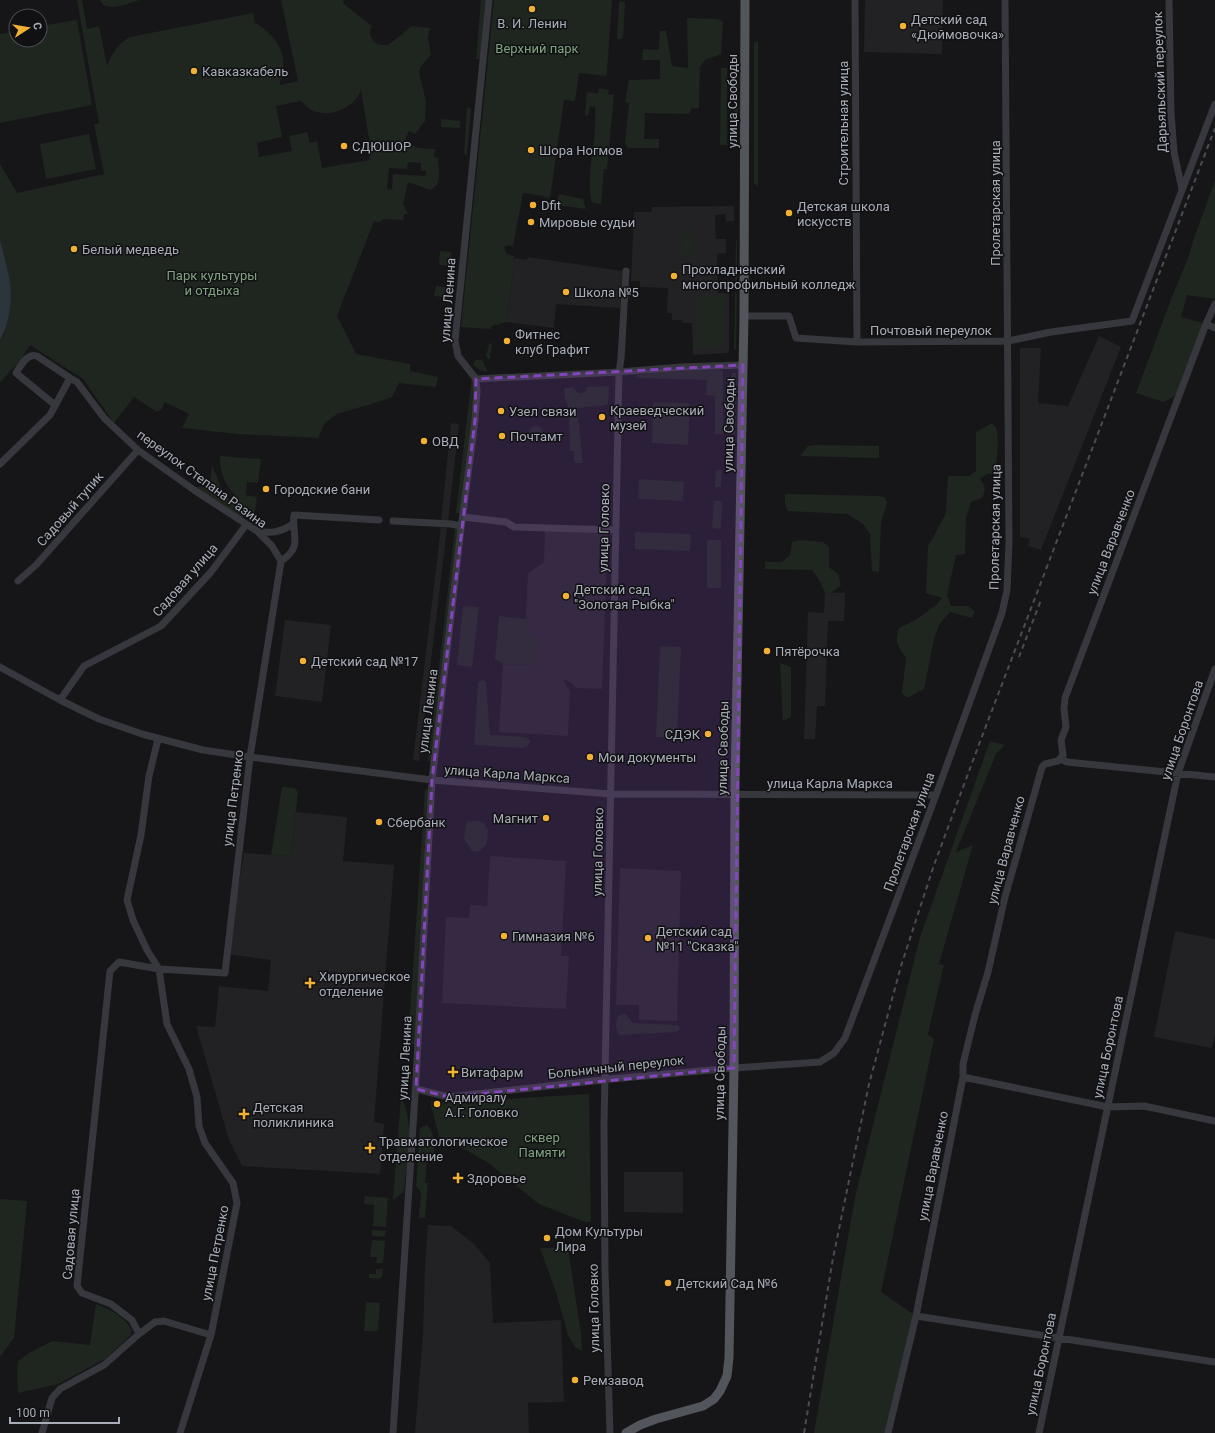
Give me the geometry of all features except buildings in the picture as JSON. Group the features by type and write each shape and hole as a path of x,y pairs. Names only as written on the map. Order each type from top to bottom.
{"main road":[{"name":"улица Свободы","path":"626,1433 640,1425 656,1419 703,1406 714,1399 720,1391 727,1376 729,1358 734,1068 735,795 744,316 745,0"}],"street":[{"name":"улица Ленина","path":"393,1433 416,1089 432,780 461,526 475,420 477,392 476,379 458,356 455,341 489,0"},
{"name":"Строительная улица","path":"855,0 856,342"},
{"name":"Пролетарская улица","path":"820,1062 834,1053 845,1038 1002,613 1007,590 1009,542 1005,0"},
{"name":"Дарьяльский переулок","path":"1169,0 1171,120 1174,152 1182,189"},
{"path":"1182,189 1215,104"},
{"name":"Почтовый переулок","path":"744,316 789,316 796,338 856,342 1008,342 1051,332 1132,321 1182,189"},
{"name":"улица Головко","path":"610,1433 605,1269 604,1125 619,372 626,271"},
{"name":"улица Варавченко","path":"888,1433 916,1316 963,1077 963,1064 975,1015 988,972 1005,897 1042,767 1045,764 1061,759 1063,750 1061,740 1066,727 1064,709 1065,698 1206,324 1215,304"},
{"path":"1206,324 1215,328"},
{"name":"переулок Степана Разина","path":"55,405 16,373 28,356 37,356 77,382 104,418 138,450 246,525 257,531 272,546 281,561"},
{"path":"476,379 619,372 681,367 743,365"},
{"path":"0,464 50,415 70,378"},
{"name":"Садовый тупик","path":"18,581 36,565 138,450"},
{"path":"281,561 291,554 294,547 296,538 293,524 294,515 379,520"},
{"path":"463,517 506,522 514,527 616,530"},
{"path":"393,521 461,526"},
{"path":"257,531 266,533 275,532 287,528 293,524"},
{"name":"Садовая улица","path":"60,700 84,666 161,626 211,572 246,525"},
{"name":"улица Петренко","path":"118,962 159,969 225,973 250,757 281,561"},
{"name":"улица Карла Маркса","path":"0,667 60,700 100,719 158,739 203,750 250,757 432,780 611,794 936,795"},
{"name":"улица Боронтова","path":"1039,1433 1178,773 1215,669"},
{"path":"158,739 149,776 141,835 127,900 133,920 147,950 159,969"},
{"path":"1061,759 1066,762 1215,777"},
{"name":"Садовая улица","path":"118,962 110,971 108,985 77,1286 82,1293 112,1304 132,1320 140,1334"},
{"name":"улица Петренко","path":"159,969 167,1024 189,1069 197,1097 199,1126 205,1143 233,1183 237,1203 211,1335 180,1433"},
{"name":"Больничный переулок","path":"416,1089 442,1097 449,1097 605,1079 820,1062"},
{"path":"963,1077 1108,1107 1144,1106 1215,1121"},
{"path":"916,1316 1215,1362"},
{"path":"42,1433 52,1398 60,1389 104,1365 155,1322 164,1321 211,1335"}],"highlighted area":[{"path":"743,365 734,1068 449,1097 416,1089 432,780 475,420 476,379"}],"shaded area":[{"name":"Детский сад «Дюймовочка»","path":"865,0 943,0 942,54 864,52"},
{"name":"Прохладненский многопрофильный колледж","path":"734,206 734,221 726,221 725,214 715,215 716,239 726,239 726,253 717,254 718,293 729,293 729,351 727,353 693,355 692,323 683,323 682,320 672,320 672,313 667,313 668,288 640,287 640,281 631,281 634,212 651,212 652,207"},
{"path":"0,240 9,275 11,295 8,319 5,331 0,340"},
{"name":"Школа №5","path":"528,257 622,271 620,308 556,304 554,328 506,322 514,258 527,260"},
{"path":"1099,336 1121,347 1041,550 1028,546 1030,539 1020,537 1020,348 1041,348 1038,403 1068,406"},
{"path":"451,423 459,424 448,522 441,521"},
{"path":"441,527 447,528 419,761 413,760"},
{"name":"Детский сад \"Золотая Рыбка\"","path":"545,530 608,532 602,689 576,688 572,683 563,679 570,691 568,736 499,732 503,664 536,665 525,634 528,573 544,562"},
{"path":"825,592 845,593 844,621 828,621 825,706 817,706 815,739 804,739 808,612 824,613"},
{"name":"Детский сад №17","path":"285,620 331,625 322,702 275,696"},
{"path":"296,812 347,817 343,861 394,865 374,1122 384,1124 380,1174 242,1166 229,1140 196,1026 215,1027 219,986 268,991 271,960 227,954 244,853 291,856"},
{"name":"Гимназия №6","path":"490,856 566,861 561,956 569,956 566,1009 442,1003 446,917 469,918 470,905 487,906"},
{"name":"Детский сад №11 \"Сказка\"","path":"620,868 681,871 677,1021 639,1020 639,1005 616,1005"},
{"path":"1175,931 1215,939 1215,1033 1212,1048 1154,1037"},
{"path":"624,1172 683,1172 683,1213 624,1212"},
{"path":"428,1225 451,1226 474,1244 490,1263 493,1323 561,1320 564,1402 528,1403 529,1433 415,1433 423,1335"}],"green space":[{"name":"Парк культуры и отдыха","path":"77,0 82,0 87,29 99,26 107,66 116,50 130,37 253,13 255,23 272,36 280,48 283,69 280,85 298,81 281,0 343,0 344,4 372,26 370,33 375,43 383,45 387,45 411,26 430,28 428,37 431,55 421,66 419,71 426,101 425,121 415,134 409,131 404,142 418,148 435,149 434,157 438,158 439,180 430,190 408,182 403,204 408,214 404,214 403,220 384,219 378,223 374,221 337,316 356,354 410,364 410,371 438,377 436,387 399,383 392,397 337,414 325,423 318,438 238,434 182,428 189,414 165,402 161,410 157,412 134,397 114,423 83,379 30,345 21,359 0,383 0,340 4,335 7,323 11,295 0,240 0,164 17,193 104,174 94,124 99,123","holes":["361,90 371,151 369,152 370,160 322,168 317,141 310,143 307,132 289,136 292,151 259,157 257,143 282,137 276,106 301,101 314,111 321,113 335,112 342,110 354,101","408,162 421,163 421,171 426,171 426,176 393,174 392,190 387,189 389,168 407,169"]},
{"path":"100,0 140,0 112,7 103,4"},
{"path":"481,0 485,0 480,59 476,59"},
{"name":"Верхний парк","path":"494,0 612,0 606,76 579,73 575,101 564,100 550,198 523,193 513,246 507,245 504,248 507,254 514,256 506,322 492,326 490,329 461,327"},
{"path":"621,1 625,3 623,38 618,40 619,3"},
{"path":"687,18 718,19 723,22 721,54 705,60 700,67 699,108 692,108 689,114 645,113 644,139 659,139 659,148 628,148 625,144 629,103 625,102 629,80 660,79 660,60 642,60 643,49 659,50 660,31 666,31 672,66 688,68"},
{"path":"77,20 92,105 0,123 0,34 8,32 8,48 48,48 48,25"},
{"path":"758,41 758,186 754,183 754,43"},
{"path":"721,68 727,68 727,145 720,145"},
{"path":"734,83 738,83 738,142 734,145"},
{"path":"599,88 609,90 608,94 614,95 607,169 604,169 601,204 591,201 590,189 595,130 595,107 590,106 588,115 585,116 587,92 598,94"},
{"path":"467,108 471,108 467,155 464,154"},
{"path":"441,119 460,121 460,128 441,127"},
{"path":"89,134 96,169 46,179 40,144"},
{"path":"1215,181 1215,299 1187,295 1181,317 1206,324 1180,393 1164,402 1136,393 1187,261"},
{"path":"559,194 583,199 586,209 557,205"},
{"path":"690,221 692,255 679,255"},
{"path":"737,240 737,280 735,281 736,241"},
{"path":"440,251 451,252 450,266 439,265"},
{"path":"436,286 446,287 445,297 434,296"},
{"path":"735,291 737,294 736,349 734,349"},
{"path":"696,296 724,296 723,347 696,347"},
{"path":"489,343 492,344 490,359 488,359 485,354 487,353"},
{"path":"475,360 482,360 488,372 480,370 473,365"},
{"path":"673,370 723,371 723,434 715,434 715,396 706,395 707,380 635,378 637,375"},
{"path":"732,373 736,373 735,434 731,434"},
{"path":"472,375 474,379 473,420 461,513 456,513"},
{"path":"609,386 608,404 577,409 583,463 576,463 574,460 574,451 570,451 569,410 565,398 564,388 573,387 577,392 581,393 585,392 587,387"},
{"path":"653,402 690,403 688,445 652,443"},
{"path":"992,423 996,428 998,438 994,474 987,474 980,479 985,490 982,498 971,502 966,518 965,554 956,555 947,595 951,606 968,606 975,612 972,618 950,612 939,625 934,639 924,689 907,698 902,693 906,658 897,641 899,628 917,619 936,605 942,598 926,593 928,546 946,513 948,476 969,476 976,471 976,432"},
{"path":"536,426 541,428 543,433 541,438 536,440 531,438 529,433 531,428"},
{"path":"808,446 879,446 879,458 800,456"},
{"path":"220,456 261,459 258,483 247,482 246,495 257,497 254,519 249,517 222,475"},
{"path":"212,465 223,492 243,516 243,520 197,490 197,487 210,487"},
{"path":"716,470 722,470 721,487 715,487"},
{"path":"639,479 684,482 683,501 638,499"},
{"path":"785,494 884,497 887,502 881,522 879,572 872,571 870,534 863,524 847,514 788,511 785,504"},
{"path":"714,501 722,501 721,529 712,528"},
{"path":"455,528 461,529 434,762 428,761"},
{"path":"635,532 691,534 690,551 635,549"},
{"path":"707,540 721,540 721,588 707,588"},
{"path":"800,540 823,542 829,547 829,567 838,574 841,585 831,593 825,592 812,570 765,569 765,562 782,562 790,555 792,542"},
{"path":"463,606 479,607 472,667 457,665"},
{"path":"499,616 526,619 526,634 538,634 536,665 503,664 495,659"},
{"path":"660,646 681,647 677,738 656,737"},
{"path":"780,663 791,667 791,717 783,721"},
{"path":"484,680 486,683 490,735 526,737 531,741 528,746 522,748 474,745 478,684 479,681"},
{"path":"990,741 1005,745 996,754 956,852 973,845 939,964 944,965 928,1034 934,1039 881,1292 916,1316 888,1433 814,1433 855,1197 920,937"},
{"path":"282,787 294,788 298,792 291,856 271,855"},
{"path":"425,789 431,790 418,1045 408,1044"},
{"path":"468,821 478,821 484,823 488,830 487,844 478,852 472,851 464,839 466,824"},
{"path":"622,1014 626,1014 633,1023 676,1025 679,1026 680,1029 677,1032 619,1035 616,1029 617,1017"},
{"name":"сквер Памяти","path":"589,1094 591,1222 585,1222 539,1204 487,1162 466,1150 440,1140 431,1106 431,1101 453,1102"},
{"path":"401,1097 406,1108 408,1119 409,1144 404,1192 393,1200"},
{"path":"427,1125 433,1137 434,1159 427,1159 425,1183 428,1183 425,1218 419,1218 421,1193 416,1186 420,1128"},
{"path":"365,1196 388,1198 386,1227 373,1226 374,1205 364,1204"},
{"path":"0,1199 27,1201 14,1338 0,1357"},
{"path":"372,1230 386,1231 385,1237 372,1236"},
{"path":"372,1240 385,1241 383,1263 376,1263 377,1257 370,1257"},
{"path":"540,1248 568,1248 581,1334 582,1351 575,1347 568,1335 556,1292"},
{"path":"376,1269 383,1269 382,1277 379,1279 369,1278 369,1274 376,1274"},
{"path":"366,1302 380,1303 378,1331 364,1331"},
{"path":"96,1304 112,1311 120,1317 132,1330 131,1335 105,1359 58,1384 18,1393 18,1361 29,1353 52,1341 90,1345"}],"railway":[{"path":"804,1433 833,1258 869,1084 901,966 934,865 981,739 1215,128"},
{"path":"1019,657 1041,600"}],"place":[{"name":"В. И. Ленин","path":"532,9"},
{"name":"Детский сад «Дюймовочка»","path":"903,26"},
{"name":"Кавказкабель","path":"194,71"},
{"name":"СДЮШОР","path":"344,146"},
{"name":"Шора Ногмов","path":"531,150"},
{"name":"Dfit","path":"533,205"},
{"name":"Детская школа искусств","path":"789,213"},
{"name":"Мировые судьи","path":"531,222"},
{"name":"Белый медведь","path":"74,249"},
{"name":"Прохладненский многопрофильный колледж","path":"674,276"},
{"name":"Школа №5","path":"566,292"},
{"name":"Фитнес клуб Графит","path":"507,341"},
{"name":"Узел связи","path":"501,411"},
{"name":"Краеведческий музей","path":"602,417"},
{"name":"Почтамт","path":"502,436"},
{"name":"ОВД","path":"424,441"},
{"name":"Городские бани","path":"266,489"},
{"name":"Детский сад \"Золотая Рыбка\"","path":"566,596"},
{"name":"Пятёрочка","path":"767,651"},
{"name":"Детский сад №17","path":"303,661"},
{"name":"СДЭК","path":"708,734"},
{"name":"Мои документы","path":"590,757"},
{"name":"Магнит","path":"546,818"},
{"name":"Сбербанк","path":"379,822"},
{"name":"Гимназия №6","path":"504,936"},
{"name":"Детский сад №11 \"Сказка\"","path":"648,938"},
{"name":"Хирургическое отделение","path":"310,983"},
{"name":"Витафарм","path":"453,1072"},
{"name":"Адмиралу А.Г. Головко","path":"437,1104"},
{"name":"Детская поликлиника","path":"244,1114"},
{"name":"Травматологическое отделение","path":"370,1148"},
{"name":"Здоровье","path":"458,1178"},
{"name":"Дом Культуры Лира","path":"547,1238"},
{"name":"Детский Сад №6","path":"668,1283"},
{"name":"Ремзавод","path":"575,1380"}]}
